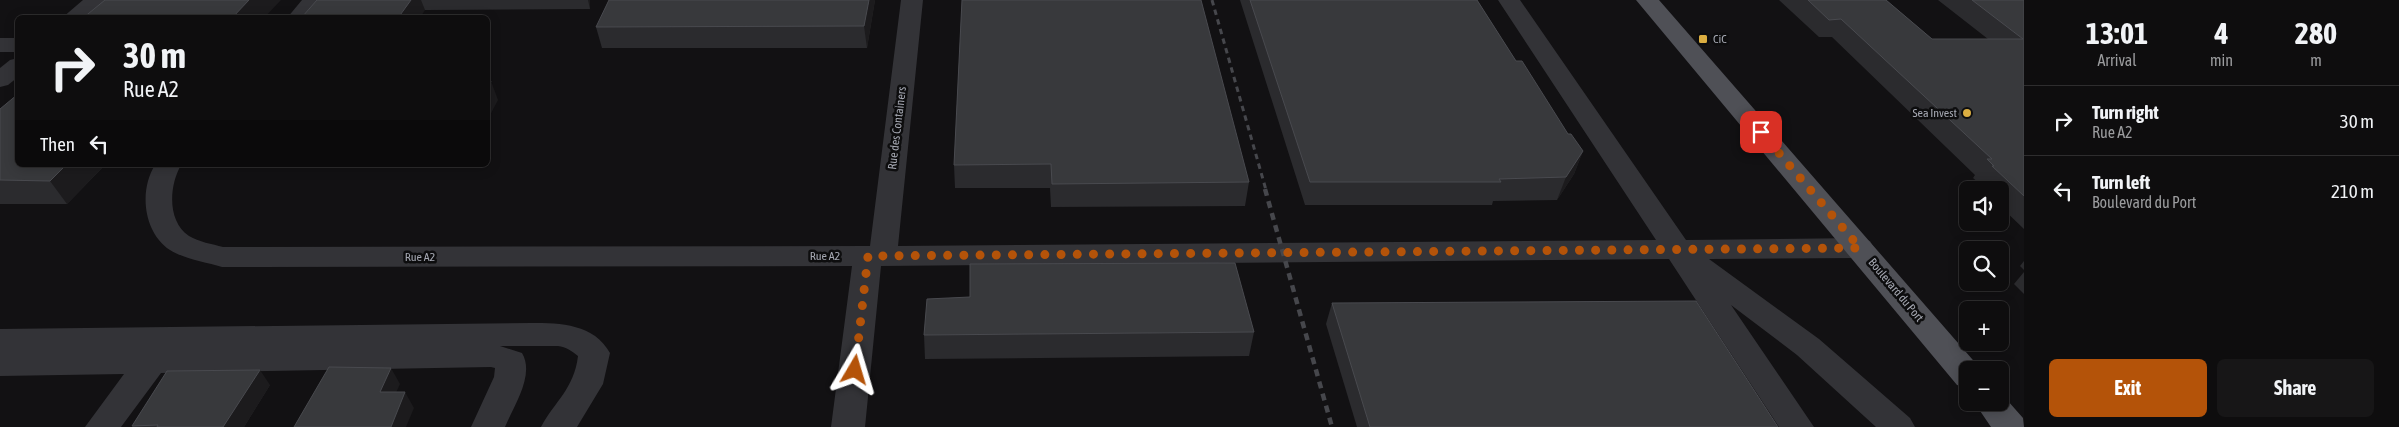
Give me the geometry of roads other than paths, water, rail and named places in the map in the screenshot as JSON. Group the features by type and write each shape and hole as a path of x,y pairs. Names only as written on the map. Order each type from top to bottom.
{"main road":[{"name":"Boulevard du Port","path":"1647,0 1959,365"},
{"path":"1998,411 2011,427"}],"street":[{"path":"301,15 314,0"},
{"name":"Rue des Containers","path":"848,427 912,0"},
{"path":"1509,0 1797,427"},
{"path":"84,15 106,9"},
{"path":"0,45 15,45"},
{"path":"10,91 15,75"},
{"name":"Rue A2","path":"166,167 160,175 159,215 178,242 222,257 875,256 1860,248"},
{"path":"1678,250 1808,347 1898,427"},
{"path":"0,364 160,350 531,334 567,335 582,340 594,354 593,370 584,394 558,427"},
{"path":"0,341 160,350 491,355 511,361 510,377 488,427"},
{"path":"102,427 160,350"}],"railway":[{"path":"1212,0 1266,190"},
{"path":"1265,189 1332,427"}],"place":[{"name":"CiC","path":"1703,39"},
{"name":"Sea Invest","path":"1967,113"}]}
